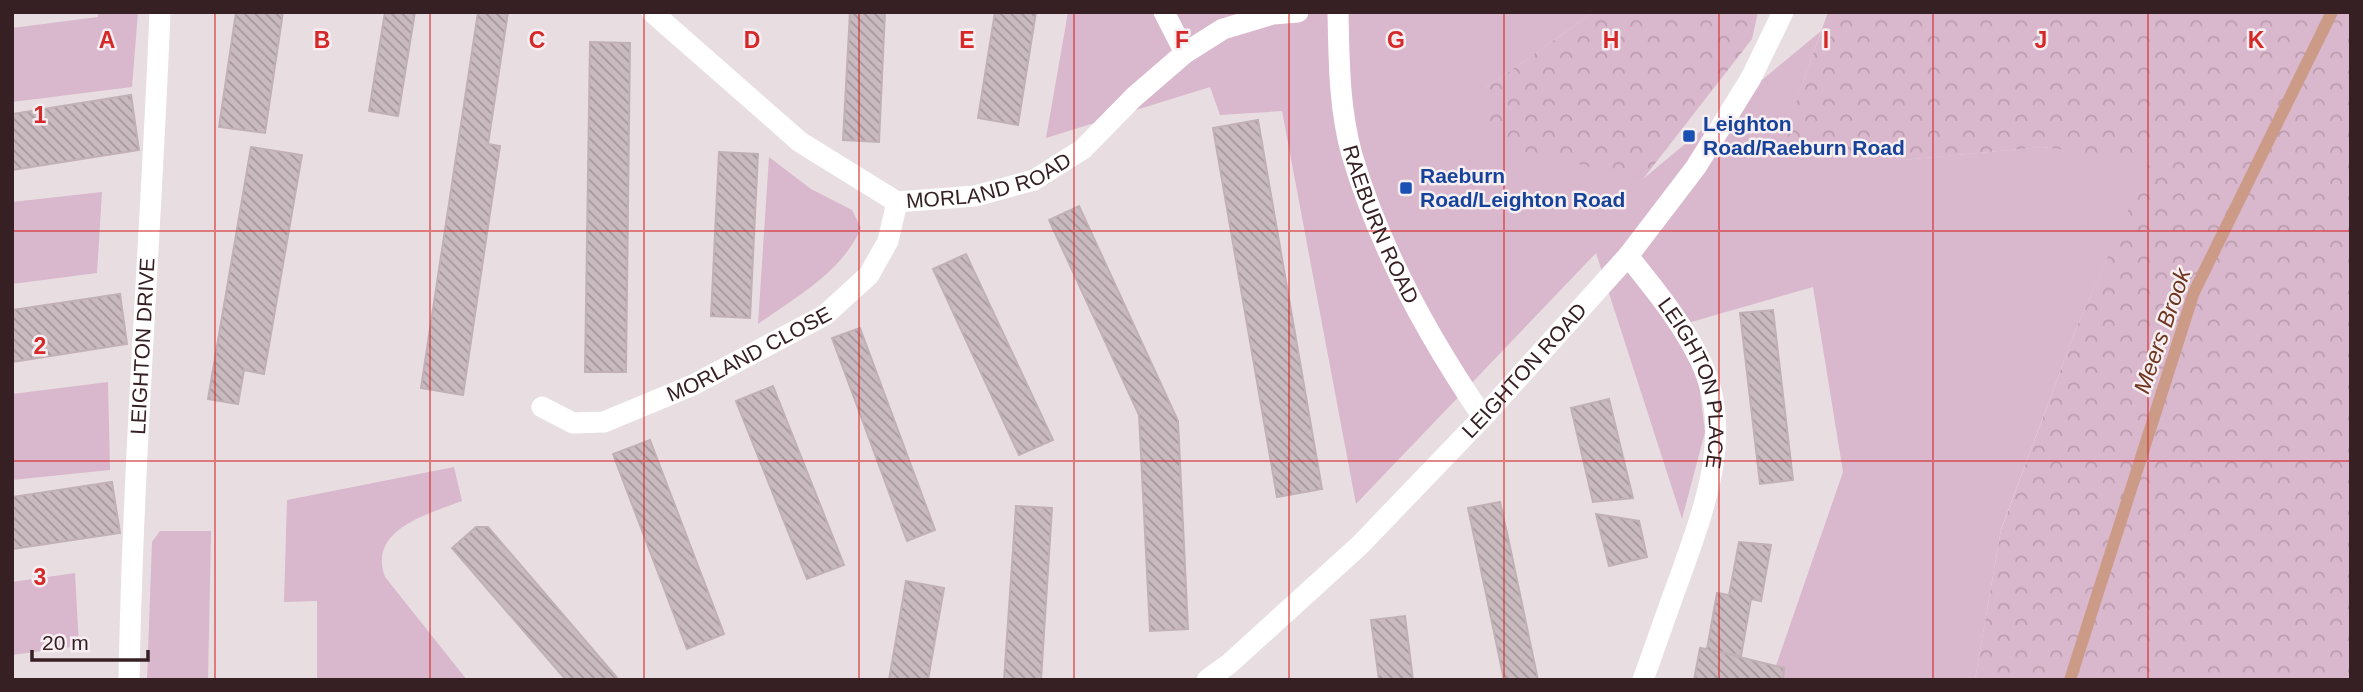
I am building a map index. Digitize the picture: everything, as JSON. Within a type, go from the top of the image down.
[{"type":"street","name":"LEIGHTON DRIVE","points":[[129,680],[131,556],[160,12]]},
{"type":"street","name":"MORLAND ROAD","points":[[652,12],[800,142],[897,202],[975,196],[1034,180],[1083,149],[1134,97],[1185,53],[1223,29],[1273,14],[1297,12]]},
{"type":"street","points":[[1164,12],[1185,53]]},
{"type":"street","name":"RAEBURN ROAD","points":[[1338,12],[1339,78],[1352,154],[1373,214],[1413,303],[1448,365],[1483,417]]},
{"type":"street","name":"LEIGHTON ROAD","points":[[1207,680],[1230,664],[1360,545],[1483,417],[1628,256],[1696,167],[1751,78],[1783,12]]},
{"type":"street","name":"MORLAND CLOSE","points":[[542,407],[573,423],[604,422],[693,385],[825,315],[869,275],[888,241],[897,202]]},
{"type":"street","name":"LEIGHTON PLACE","points":[[1628,256],[1669,307],[1701,363],[1711,392],[1717,429],[1714,463],[1705,507],[1643,680]]},
{"type":"green space","points":[[98,12],[138,12],[132,87],[12,102],[12,28],[98,17]]},
{"type":"green space","points":[[1068,12],[1594,12],[1486,88],[1643,179],[1821,31],[1782,144],[1902,160],[2042,147],[2150,161],[2076,329],[2001,529],[1975,680],[1771,680],[1843,472],[1813,287],[1691,322],[1705,432],[1682,519],[1596,253],[1356,504],[1282,111],[1220,115],[1210,87],[1046,138]]},
{"type":"green space","points":[[1594,12],[1758,12],[1752,39],[1643,179],[1491,144],[1486,88]]},
{"type":"green space","points":[[1828,12],[2351,12],[2351,680],[1975,680],[2001,530],[2076,329],[2149,162],[2042,147],[1902,160],[1781,145]]},
{"type":"green space","points":[[769,157],[811,189],[852,210],[861,228],[853,244],[830,271],[758,324]]},
{"type":"green space","points":[[102,192],[97,273],[12,284],[12,202]]},
{"type":"green space","points":[[108,382],[110,470],[12,480],[12,394]]},
{"type":"green space","points":[[454,467],[462,501],[404,526],[393,535],[385,547],[382,560],[385,577],[467,680],[317,680],[317,601],[284,602],[287,500]]},
{"type":"green space","points":[[160,531],[211,531],[208,680],[147,680],[152,542]]},
{"type":"green space","points":[[75,573],[79,646],[12,655],[12,582]]},
{"type":"building","points":[[236,12],[283,12],[265,133],[219,127]]},
{"type":"building","points":[[385,12],[415,12],[398,116],[369,111]]},
{"type":"building","points":[[478,12],[508,12],[488,144],[500,146],[463,395],[421,388]]},
{"type":"building","points":[[850,12],[885,12],[879,142],[843,140]]},
{"type":"building","points":[[995,12],[1036,12],[1018,125],[978,118]]},
{"type":"building","points":[[590,42],[630,43],[626,372],[585,372]]},
{"type":"building","points":[[131,95],[139,150],[12,170],[12,114]]},
{"type":"building","points":[[1258,120],[1322,489],[1277,497],[1213,128]]},
{"type":"building","points":[[251,147],[302,155],[264,374],[244,370],[238,404],[208,399]]},
{"type":"building","points":[[719,152],[758,154],[750,318],[711,316]]},
{"type":"building","points":[[1079,206],[1178,421],[1188,629],[1150,631],[1139,415],[1049,220]]},
{"type":"building","points":[[966,254],[1053,440],[1019,455],[933,269]]},
{"type":"building","points":[[120,294],[127,344],[12,362],[12,310]]},
{"type":"building","points":[[1773,310],[1793,480],[1760,484],[1740,313]]},
{"type":"building","points":[[860,328],[935,530],[907,541],[832,338]]},
{"type":"building","points":[[773,386],[844,565],[807,579],[736,401]]},
{"type":"building","points":[[1609,399],[1633,498],[1593,502],[1571,408]]},
{"type":"building","points":[[650,440],[724,634],[687,649],[613,454]]},
{"type":"building","points":[[112,482],[120,533],[12,549],[12,497]]},
{"type":"building","points":[[1500,502],[1538,680],[1504,680],[1468,508]]},
{"type":"building","points":[[1016,506],[1052,508],[1041,680],[1004,680]]},
{"type":"building","points":[[1596,514],[1639,521],[1647,557],[1609,566]]},
{"type":"building","points":[[476,527],[488,527],[619,680],[566,680],[452,548]]},
{"type":"building","points":[[1739,542],[1771,545],[1761,601],[1751,599],[1741,656],[1711,650],[1784,668],[1783,680],[1694,680],[1700,648],[1707,649],[1717,593],[1729,595]]},
{"type":"building","points":[[906,581],[944,588],[928,680],[889,680]]},
{"type":"building","points":[[1405,616],[1413,680],[1379,680],[1371,620]]},
{"type":"waterway","name":"Meers Brook","points":[[2070,680],[2194,292],[2332,12]]},
{"type":"place","name":"Leighton Road/Raeburn Road","points":[[1689,136]]},
{"type":"place","name":"Raeburn Road/Leighton Road","points":[[1406,188]]}]
